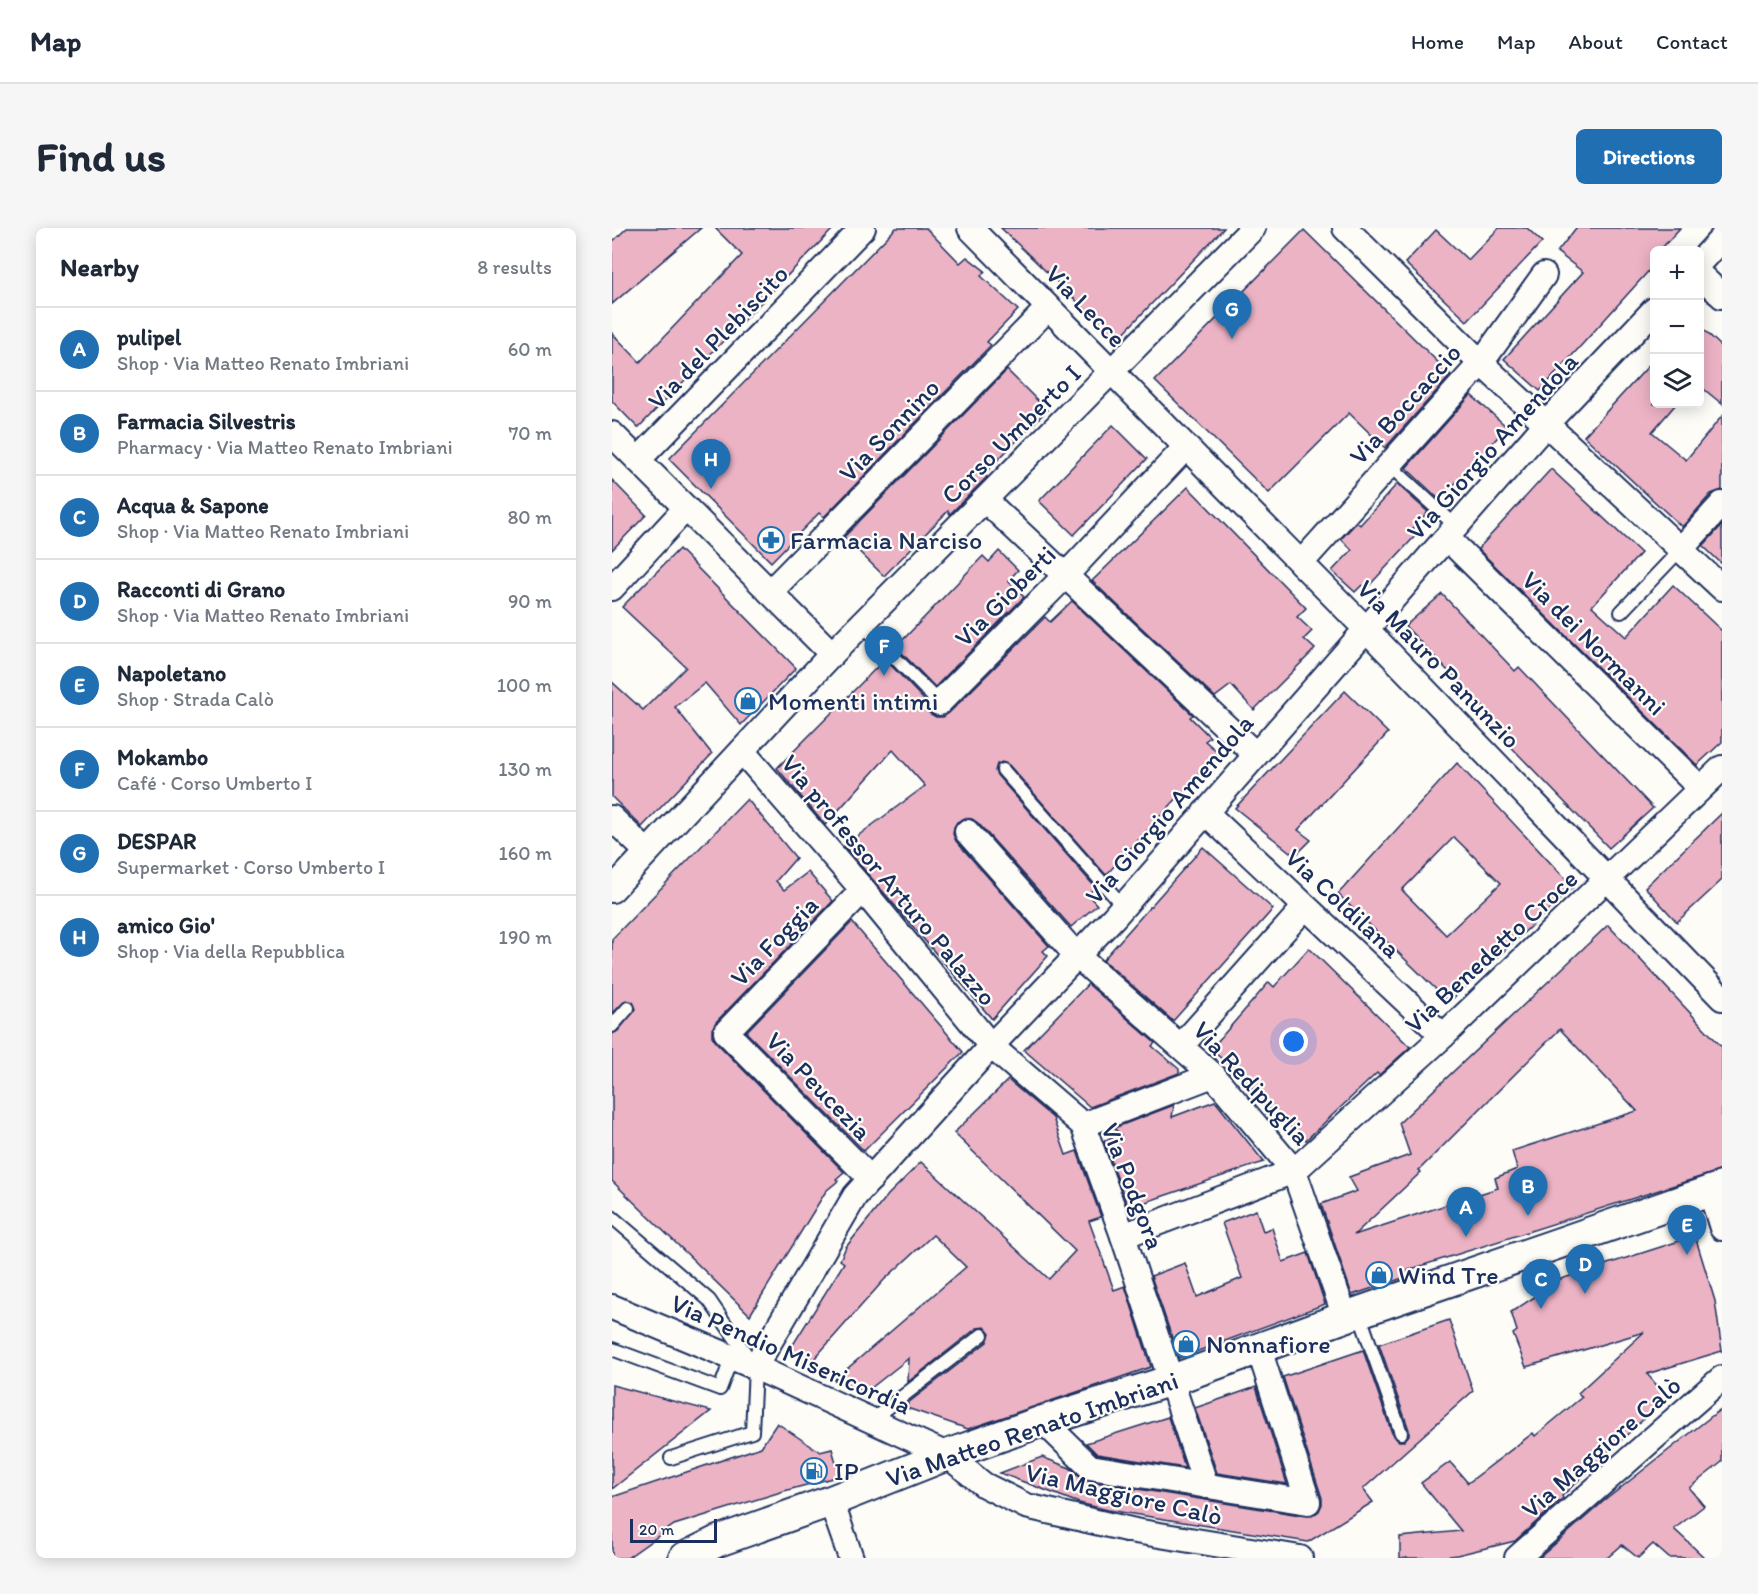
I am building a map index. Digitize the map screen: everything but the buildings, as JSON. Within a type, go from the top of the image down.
[{"type":"street","name":"Via del Plebiscito","points":[[638,460],[863,228]]},
{"type":"street","name":"Via Lecce","points":[[970,228],[1111,373]]},
{"type":"street","name":"Corso Umberto I","points":[[612,890],[832,654],[1253,228]]},
{"type":"street","points":[[1345,228],[1481,363],[1722,588]]},
{"type":"street","points":[[1704,258],[1722,238]]},
{"type":"street","name":"Via Boccaccio","points":[[1301,563],[1481,363],[1544,275]]},
{"type":"street","points":[[1704,279],[1722,296]]},
{"type":"street","name":"Via Sonnino","points":[[770,592],[1048,308]]},
{"type":"street","name":"Via Giorgio Amendola","points":[[754,1367],[855,1196],[991,1046],[1123,906],[1546,424],[1650,314]]},
{"type":"street","name":"Via Mauro Panunzio","points":[[1111,373],[1366,628],[1722,998]]},
{"type":"street","points":[[612,434],[832,654]]},
{"type":"street","name":"Via Gioberti","points":[[939,703],[1065,576],[1185,448]]},
{"type":"street","points":[[985,500],[1255,754]]},
{"type":"street","points":[[1681,549],[1722,504]]},
{"type":"street","points":[[612,588],[686,508]]},
{"type":"street","name":"Via dei Normanni","points":[[1452,532],[1700,789]]},
{"type":"street","name":"Via professor Arturo Palazzo","points":[[742,751],[863,890],[991,1046]]},
{"type":"street","name":"Via Benedetto Croce","points":[[1294,1171],[1443,1036],[1722,768]]},
{"type":"street","name":"Via Coldilana","points":[[1205,812],[1443,1036]]},
{"type":"street","points":[[612,818],[647,852]]},
{"type":"street","name":"Via Redipuglia","points":[[967,832],[1077,956],[1213,1075],[1294,1171],[1352,1314]]},
{"type":"street","name":"Via Foggia","points":[[726,1032],[863,890]]},
{"type":"street","points":[[1181,1046],[1305,907]]},
{"type":"street","name":"Via Peucezia","points":[[726,1032],[871,1179]]},
{"type":"street","name":"Via Podgora","points":[[991,1046],[1083,1125],[1123,1236],[1206,1486]]},
{"type":"street","points":[[1083,1125],[1213,1075]]},
{"type":"street","points":[[1123,1236],[1294,1171]]},
{"type":"street","points":[[1716,1188],[1722,1228]]},
{"type":"street","name":"Via Matteo Renato Imbriani","points":[[684,1558],[718,1541],[831,1501],[947,1455],[1043,1421],[1172,1380],[1352,1314],[1716,1188]]},
{"type":"street","name":"Via Pendio Misericordia","points":[[612,1308],[732,1357],[947,1455]]},
{"type":"street","points":[[1043,1421],[1090,1467],[1308,1502],[1259,1349]]},
{"type":"street","name":"Via Maggiore Calò","points":[[1517,1558],[1722,1378]]},
{"type":"street","name":"Via Maggiore Calò","points":[[947,1455],[984,1485],[1026,1506],[1135,1531],[1300,1558]]},
{"type":"street","points":[[831,1501],[851,1558]]},
{"type":"lane","points":[[1389,465],[1452,532]]},
{"type":"lane","points":[[1621,612],[1681,549]]},
{"type":"lane","name":"Via Gioberti","points":[[862,624],[939,703]]},
{"type":"lane","points":[[1002,770],[1123,906]]},
{"type":"lane","points":[[612,1026],[628,1008]]},
{"type":"lane","points":[[612,1217],[709,1300],[754,1367],[752,1432],[671,1458]]},
{"type":"lane","points":[[1352,1314],[1401,1432]]},
{"type":"lane","points":[[872,1420],[982,1335]]},
{"type":"lane","points":[[612,1349],[720,1389],[732,1357]]},
{"type":"place","name":"DESPAR","points":[[1232,339]]},
{"type":"place","name":"amico Gio'","points":[[711,489]]},
{"type":"place","name":"Farmacia Narciso","points":[[771,540]]},
{"type":"place","name":"Mokambo","points":[[884,676]]},
{"type":"place","name":"Momenti intimi","points":[[748,701]]},
{"type":"place","name":"Farmacia Silvestris","points":[[1528,1216]]},
{"type":"place","name":"pulipel","points":[[1466,1237]]},
{"type":"place","name":"Napoletano","points":[[1687,1255]]},
{"type":"place","name":"Wind Tre","points":[[1379,1275]]},
{"type":"place","name":"Racconti di Grano","points":[[1585,1294]]},
{"type":"place","name":"Acqua & Sapone","points":[[1541,1309]]},
{"type":"place","name":"Nonnafiore","points":[[1186,1344]]},
{"type":"place","name":"IP","points":[[814,1471]]}]
